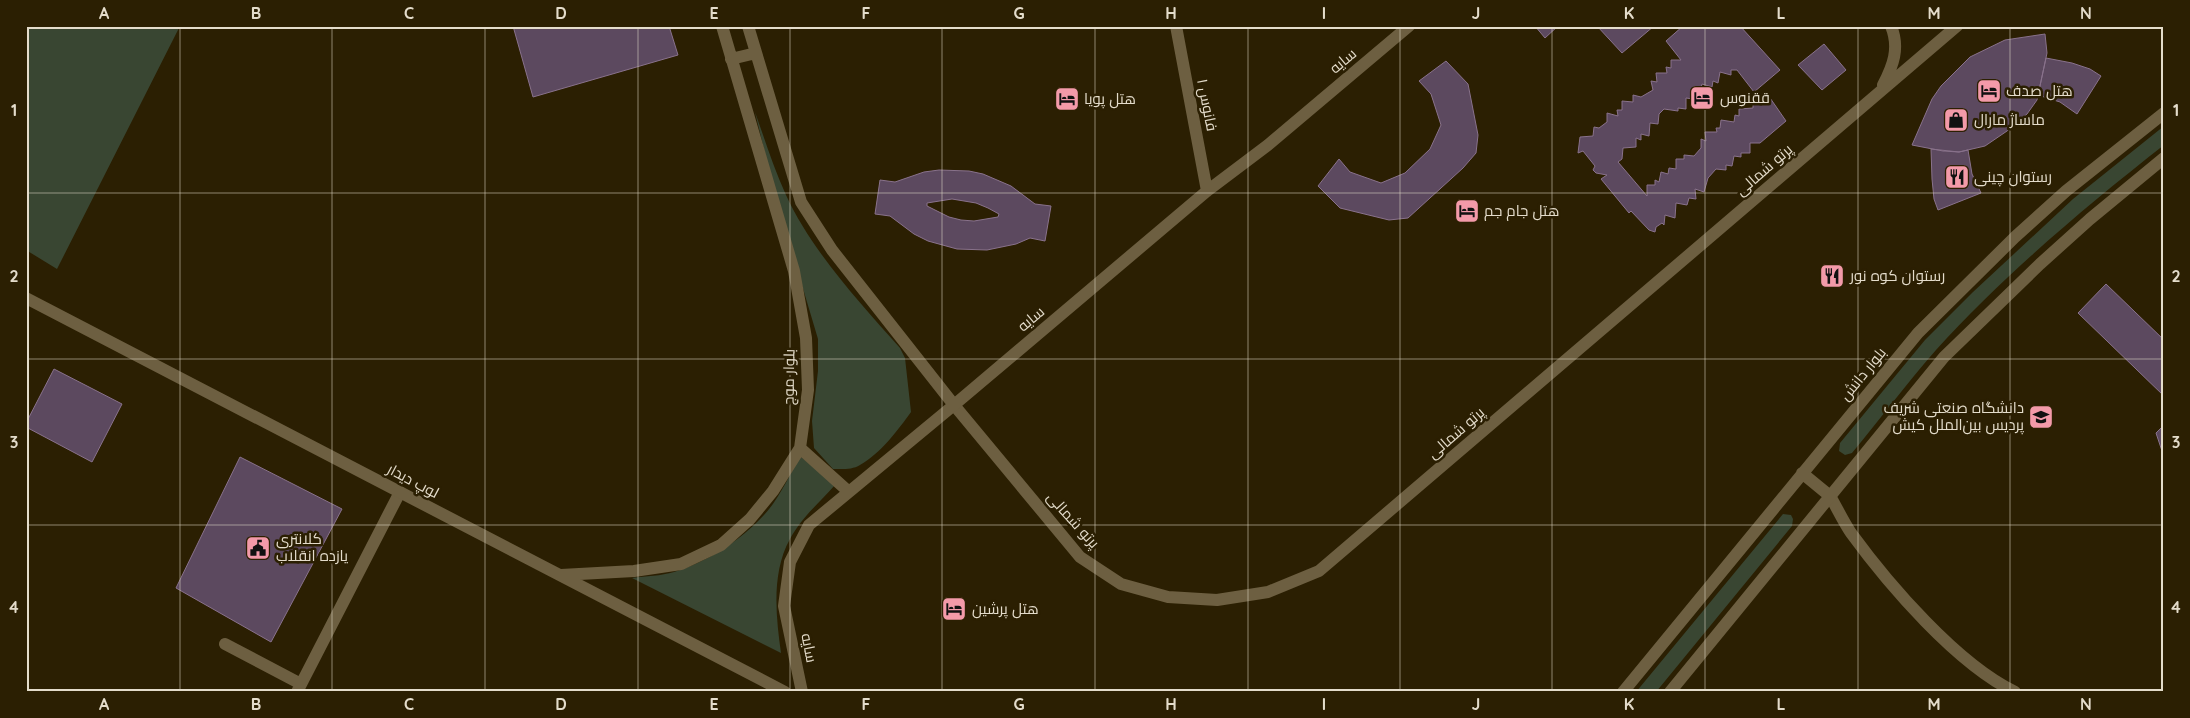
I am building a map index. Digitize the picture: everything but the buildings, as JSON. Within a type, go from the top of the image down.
[{"type":"street","name":"بلوار موج","points":[[561,576],[634,571],[681,564],[721,545],[750,519],[773,491],[800,448],[808,390],[806,338],[794,271],[722,26]]},
{"type":"street","points":[[748,26],[801,202],[832,250],[954,405]]},
{"type":"street","name":"فانوس ۱","points":[[1176,26],[1207,190]]},
{"type":"street","name":"سایه","points":[[802,692],[784,606],[790,562],[809,525],[954,405],[1207,190],[1268,145],[1409,26]]},
{"type":"street","points":[[1880,92],[1892,69],[1895,56],[1895,42],[1891,26]]},
{"type":"street","name":"پرتو شمالی","points":[[954,405],[1080,556],[1121,584],[1168,598],[1217,600],[1268,592],[1319,571],[1957,26]]},
{"type":"street","points":[[731,60],[756,53]]},
{"type":"street","name":"بلوار دانش","points":[[1623,692],[1918,333],[1966,284],[2066,191],[2164,112]]},
{"type":"street","points":[[1670,692],[1951,350],[2040,264],[2090,219],[2164,158]]},
{"type":"street","name":"لوپ دیدار","points":[[26,298],[785,692]]},
{"type":"street","points":[[800,448],[849,492]]},
{"type":"street","points":[[1802,473],[1830,496],[1850,531],[1880,571],[1940,636],[2006,690]]},
{"type":"street","points":[[225,644],[299,688],[400,492]]},
{"type":"green space","points":[[26,26],[180,26],[57,269],[26,250]]},
{"type":"green space","points":[[755,112],[774,165],[796,216],[837,275],[900,348],[905,358],[911,412],[875,455],[854,468],[833,469],[814,448],[812,421],[818,371],[818,339],[774,191]]},
{"type":"green space","points":[[2164,126],[2164,145],[2075,217],[1989,295],[1936,350],[1852,453],[1845,455],[1839,451],[1840,443],[1925,340],[1973,292],[2073,199]]},
{"type":"green space","points":[[800,456],[835,485],[800,524],[784,552],[777,581],[776,595],[781,653],[632,578],[664,574],[686,568],[699,563],[734,542],[755,525],[769,509],[784,487]]},
{"type":"green space","points":[[1783,514],[1791,515],[1793,519],[1792,526],[1656,692],[1636,692]]},
{"type":"place","name":"هتل صدف","points":[[1989,91]]},
{"type":"place","name":"ققنوس","points":[[1702,98]]},
{"type":"place","name":"هتل پویا","points":[[1067,99]]},
{"type":"place","name":"ماساژ مارال","points":[[1956,120]]},
{"type":"place","name":"رستوان چینی","points":[[1957,177]]},
{"type":"place","name":"هتل جام جم","points":[[1467,211]]},
{"type":"place","name":"رستوان کوه نور","points":[[1832,276]]},
{"type":"place","name":"دانشگاه صنعتی شریف پردیس بین‌الملل کیش","points":[[2041,417]]},
{"type":"place","name":"کلانتری یازده انقلاب","points":[[258,548]]},
{"type":"place","name":"هتل پرشین","points":[[954,609]]}]
